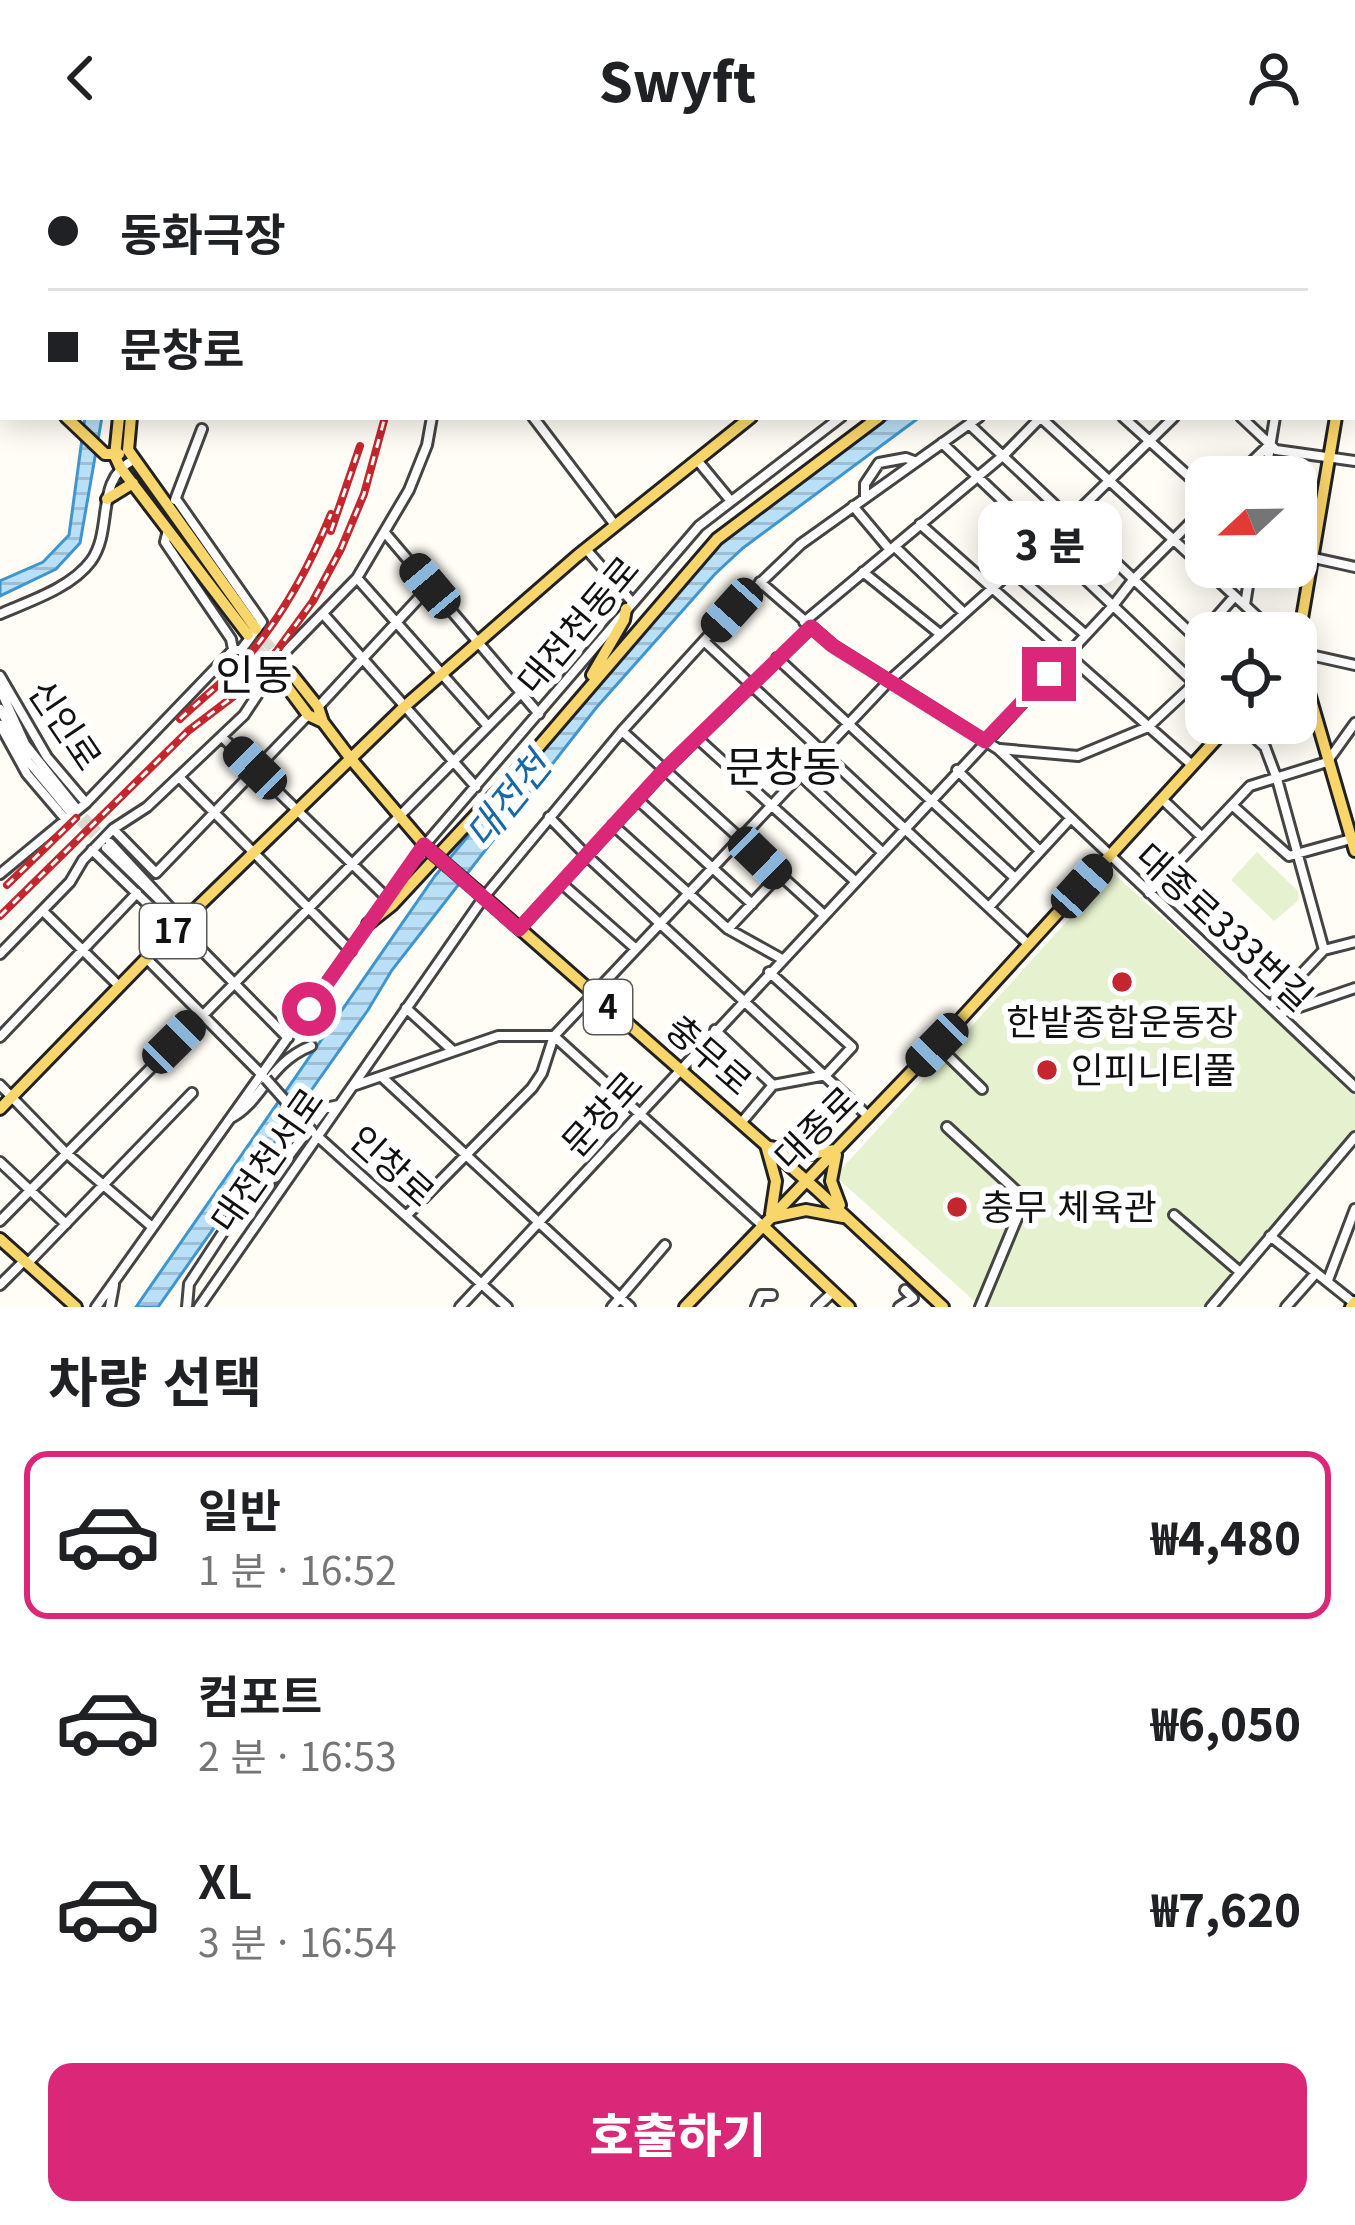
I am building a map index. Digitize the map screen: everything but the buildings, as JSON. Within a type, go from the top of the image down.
[{"type":"main road","points":[[112,458],[118,420]]},
{"type":"main road","points":[[131,420],[130,455],[167,507],[252,632],[168,528],[167,507]]},
{"type":"main road","name":"17","points":[[0,1109],[178,920],[298,812],[405,706],[586,549],[747,420]]},
{"type":"main road","points":[[368,924],[392,905],[575,704],[723,533],[875,420]]},
{"type":"main road","points":[[1317,530],[1335,420]]},
{"type":"main road","points":[[79,423],[133,483],[167,507]]},
{"type":"main road","points":[[112,458],[130,455]]},
{"type":"main road","points":[[107,499],[133,483]]},
{"type":"main road","points":[[575,704],[629,605]]},
{"type":"main road","name":"충무로","points":[[286,677],[425,847],[806,1180],[943,1307]]},
{"type":"main road","points":[[1317,727],[1354,843]]},
{"type":"main road","name":"대종로","points":[[685,1307],[937,1045],[1213,744]]},
{"type":"main road","points":[[766,1221],[777,1188],[766,1145],[803,1155],[838,1150],[831,1181],[848,1218]]},
{"type":"main road","points":[[766,1221],[806,1210],[848,1218]]},
{"type":"main road","points":[[766,1221],[850,1307]]},
{"type":"main road","points":[[0,1239],[76,1307]]},
{"type":"street","points":[[0,954],[113,829],[147,807],[244,715],[287,650],[357,578],[386,534],[427,445],[431,420]]},
{"type":"street","points":[[535,420],[615,525]]},
{"type":"street","name":"대전천동로","points":[[96,1307],[425,847],[699,526],[837,420]]},
{"type":"street","name":"대전천서로","points":[[199,1307],[480,894],[622,731],[801,544],[975,420]]},
{"type":"street","points":[[519,929],[664,770],[808,624],[1005,454],[1037,420]]},
{"type":"street","points":[[1043,420],[1251,612]]},
{"type":"street","points":[[1126,420],[1185,473]]},
{"type":"street","points":[[407,1215],[532,1088],[554,1036],[890,681],[1071,518],[1171,420]]},
{"type":"street","points":[[1244,420],[1276,450],[1355,461]]},
{"type":"street","points":[[1268,456],[1275,420]]},
{"type":"street","points":[[969,424],[1185,627]]},
{"type":"street","points":[[0,874],[86,803],[262,622],[167,507],[202,429]]},
{"type":"street","points":[[942,443],[1185,675]]},
{"type":"street","points":[[1258,456],[1270,445]]},
{"type":"street","points":[[0,614],[80,573],[94,558],[114,472],[112,458]]},
{"type":"street","points":[[697,460],[730,500]]},
{"type":"street","points":[[865,498],[865,484],[877,460],[915,462]]},
{"type":"street","points":[[853,506],[964,613]]},
{"type":"street","points":[[920,524],[1192,765]]},
{"type":"street","name":"문창로","points":[[460,1307],[1185,527]]},
{"type":"street","points":[[168,528],[165,542],[237,650]]},
{"type":"street","points":[[386,534],[539,714]]},
{"type":"street","points":[[586,549],[629,605]]},
{"type":"street","points":[[1317,561],[1355,567]]},
{"type":"street","points":[[1011,570],[1086,635]]},
{"type":"street","points":[[863,572],[940,634]]},
{"type":"street","points":[[357,578],[488,726]]},
{"type":"street","points":[[760,582],[808,624],[998,749],[1078,756],[1148,727],[1185,692]]},
{"type":"street","points":[[113,829],[156,873],[430,586]]},
{"type":"street","points":[[1244,606],[1247,588]]},
{"type":"street","points":[[1221,612],[1234,597]]},
{"type":"street","points":[[325,616],[476,788]]},
{"type":"street","points":[[704,641],[1029,945]]},
{"type":"street","points":[[1317,657],[1355,665]]},
{"type":"street","points":[[777,658],[1015,878]]},
{"type":"street","name":"신인로","points":[[0,676],[46,757],[86,803]]},
{"type":"street","name":"신인로","points":[[0,688],[25,744],[71,814]]},
{"type":"street","points":[[0,1221],[521,693]]},
{"type":"street","name":"신인로","points":[[0,709],[28,761],[71,814]]},
{"type":"street","points":[[1149,893],[1250,786],[1327,762],[1355,723]]},
{"type":"street","name":"신인로","points":[[0,725],[27,774],[71,814]]},
{"type":"street","points":[[622,731],[823,914]]},
{"type":"street","points":[[222,736],[386,897]]},
{"type":"street","points":[[697,738],[855,881]]},
{"type":"street","points":[[1260,744],[1277,778],[1324,950]]},
{"type":"street","name":"대종로333번길","points":[[998,749],[1355,1087]]},
{"type":"street","points":[[957,770],[1040,851]]},
{"type":"street","points":[[800,776],[882,852]]},
{"type":"street","points":[[179,777],[351,950]]},
{"type":"street","points":[[637,799],[752,904]]},
{"type":"street","points":[[1162,799],[1202,837]]},
{"type":"street","points":[[1232,806],[1288,856],[1354,843]]},
{"type":"street","points":[[549,817],[869,1117]]},
{"type":"street","points":[[989,907],[1070,819]]},
{"type":"street","points":[[613,825],[728,929],[782,959]]},
{"type":"street","points":[[108,846],[288,1038]]},
{"type":"street","points":[[92,850],[165,921],[166,937]]},
{"type":"street","points":[[728,929],[778,876]]},
{"type":"street","points":[[561,883],[636,950]]},
{"type":"street","points":[[0,1037],[137,893]]},
{"type":"street","points":[[43,910],[118,986]]},
{"type":"street","points":[[1275,1010],[1324,950],[1355,942]]},
{"type":"street","name":"인창로","points":[[146,958],[315,1134],[507,1307]]},
{"type":"street","points":[[741,1123],[772,1085],[826,1076],[852,1047],[769,972]]},
{"type":"street","points":[[1275,1010],[1355,988]]},
{"type":"street","points":[[406,1008],[452,1050]]},
{"type":"street","points":[[715,1030],[772,1085]]},
{"type":"street","points":[[352,1086],[498,1036],[554,1036],[766,1221]]},
{"type":"street","points":[[937,1045],[982,1089]]},
{"type":"street","points":[[230,1119],[242,1112],[285,1060],[311,1046]]},
{"type":"street","points":[[383,1078],[630,1307]]},
{"type":"street","points":[[0,1085],[65,1153],[151,1226]]},
{"type":"street","points":[[0,1286],[192,1093]]},
{"type":"street","points":[[187,1307],[189,1284],[235,1214],[260,1195],[325,1108],[339,1105]]},
{"type":"street","points":[[946,1127],[1024,1198],[980,1307]]},
{"type":"street","points":[[1211,1307],[1355,1137]]},
{"type":"street","points":[[0,1162],[66,1224]]},
{"type":"street","points":[[1328,1281],[1355,1209]]},
{"type":"street","points":[[1174,1215],[1240,1271]]},
{"type":"street","points":[[1270,1236],[1353,1304]]},
{"type":"street","points":[[612,1307],[665,1245]]},
{"type":"street","points":[[1286,1307],[1316,1273]]},
{"type":"street","points":[[110,1307],[115,1280]]},
{"type":"street","points":[[899,1307],[913,1298],[904,1290]]},
{"type":"street","points":[[817,1307],[833,1292]]},
{"type":"street","points":[[756,1307],[761,1295],[772,1295]]},
{"type":"green space","points":[[1257,852],[1298,891],[1299,900],[1274,921],[1231,880]]},
{"type":"green space","name":"한밭종합운동장","points":[[1112,872],[1355,1092],[1355,1133],[1206,1307],[981,1307],[835,1176]]},
{"type":"water","points":[[85,420],[101,420],[80,543],[56,569],[0,596],[0,581],[43,562],[69,535]]},
{"type":"water","name":"대전천","points":[[886,420],[916,420],[743,548],[596,708],[392,970],[158,1307],[136,1307],[435,876],[512,783],[725,538]]},
{"type":"tunnel","points":[[256,629],[291,673]]},
{"type":"tunnel","points":[[248,635],[282,680]]},
{"type":"tunnel","points":[[76,808],[109,842]]},
{"type":"tunnel","points":[[71,813],[104,846]]},
{"type":"railway","points":[[0,916],[188,731],[234,696],[276,652],[313,601],[341,549],[364,494],[384,420]]},
{"type":"railway","points":[[331,531],[360,446]]},
{"type":"railway","points":[[180,719],[234,671],[262,638],[296,587],[331,514]]},
{"type":"railway","points":[[7,885],[76,818]]},
{"type":"place","name":"한밭종합운동장","points":[[1122,982]]},
{"type":"place","name":"인피니티풀","points":[[1047,1070]]},
{"type":"place","name":"충무 체육관","points":[[957,1207]]},
{"type":"district","name":"인동","points":[[254,675]]},
{"type":"district","name":"문창동","points":[[783,767]]},
{"type":"route","points":[[309,1009],[424,845],[519,929],[664,770],[811,627],[833,646],[985,741],[1049,674]]}]
